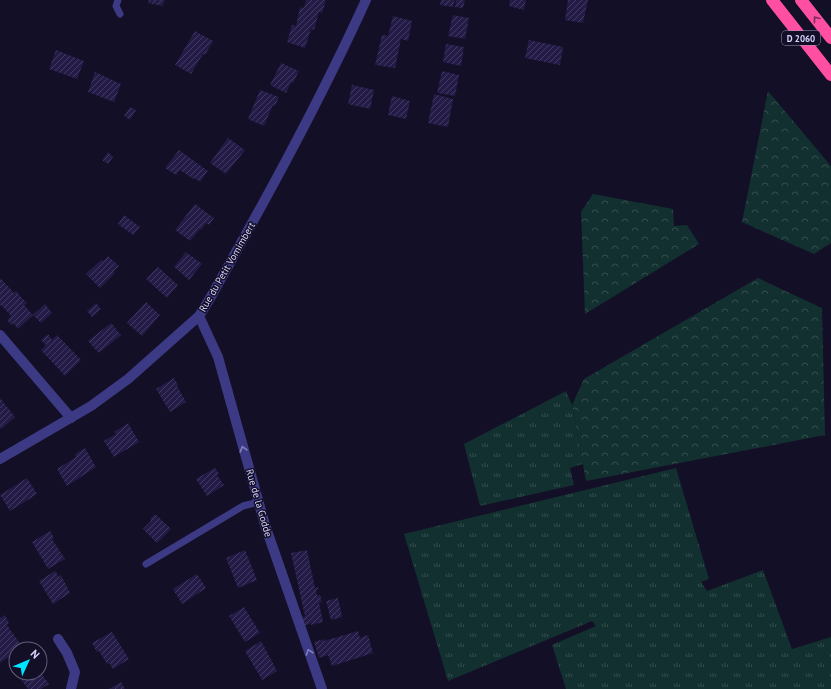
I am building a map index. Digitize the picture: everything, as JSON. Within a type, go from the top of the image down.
[{"type":"highway","name":"D 2060","points":[[772,0],[831,76]]},
{"type":"highway","name":"D 2060","points":[[801,0],[831,38]]},
{"type":"street","name":"Rue du Petit Vomimbert","points":[[0,459],[91,406],[128,379],[199,316],[283,168],[351,34],[366,0]]},
{"type":"street","name":"Rue de la Godde","points":[[199,316],[218,357],[265,525],[322,689]]},
{"type":"street","points":[[0,335],[71,418]]},
{"type":"street","points":[[58,639],[67,653],[75,672],[70,689]]},
{"type":"lane","points":[[118,0],[116,6],[120,14]]},
{"type":"lane","points":[[146,564],[243,506],[258,502]]},
{"type":"green space","points":[[768,91],[831,166],[831,243],[814,254],[742,222]]},
{"type":"green space","points":[[593,194],[673,209],[674,226],[687,225],[699,244],[585,314],[581,212]]},
{"type":"green space","points":[[758,278],[822,308],[825,435],[586,481],[572,405],[584,379]]},
{"type":"green space","points":[[566,391],[572,405],[583,464],[570,468],[574,485],[480,506],[464,444]]},
{"type":"green space","points":[[676,468],[709,579],[701,582],[707,591],[763,570],[792,649],[831,637],[831,689],[566,689],[552,645],[596,626],[592,621],[448,681],[404,534]]},
{"type":"building","points":[[149,0],[165,0],[162,6],[148,3]]},
{"type":"building","points":[[306,0],[326,0],[322,13],[319,12],[314,30],[311,29],[305,48],[287,42],[292,25],[296,26],[300,7],[304,8]]},
{"type":"building","points":[[441,0],[455,0],[453,7],[440,5]]},
{"type":"building","points":[[456,0],[465,0],[463,8],[455,7]]},
{"type":"building","points":[[510,0],[526,0],[524,10],[509,6]]},
{"type":"building","points":[[568,0],[588,0],[583,23],[565,20]]},
{"type":"building","points":[[453,15],[469,18],[465,39],[448,36]]},
{"type":"building","points":[[393,16],[412,21],[408,41],[401,39],[395,68],[375,65],[382,35],[388,36]]},
{"type":"building","points":[[195,31],[213,41],[191,74],[175,65]]},
{"type":"building","points":[[529,40],[563,47],[560,65],[525,58]]},
{"type":"building","points":[[446,44],[464,47],[461,66],[443,62]]},
{"type":"building","points":[[56,50],[84,61],[77,79],[49,69]]},
{"type":"building","points":[[281,63],[299,71],[293,83],[291,82],[286,93],[270,85]]},
{"type":"building","points":[[442,71],[459,75],[455,96],[437,93]]},
{"type":"building","points":[[95,72],[121,84],[114,102],[88,92]]},
{"type":"building","points":[[352,85],[374,90],[370,109],[348,104]]},
{"type":"building","points":[[260,90],[279,97],[275,106],[273,105],[264,126],[248,119]]},
{"type":"building","points":[[434,94],[453,99],[448,127],[428,123]]},
{"type":"building","points":[[392,96],[410,101],[406,119],[388,115]]},
{"type":"building","points":[[130,107],[136,110],[130,120],[124,116]]},
{"type":"building","points":[[228,138],[245,150],[226,174],[210,163]]},
{"type":"building","points":[[179,150],[208,171],[200,182],[180,170],[176,175],[165,168]]},
{"type":"building","points":[[108,152],[113,157],[108,164],[102,160]]},
{"type":"building","points":[[195,204],[214,218],[209,225],[206,223],[190,241],[175,230]]},
{"type":"building","points":[[124,215],[140,227],[133,235],[118,224]]},
{"type":"building","points":[[186,252],[202,264],[189,280],[174,267]]},
{"type":"building","points":[[108,256],[119,266],[113,272],[115,273],[100,288],[86,274],[101,260],[103,261]]},
{"type":"building","points":[[158,267],[178,285],[167,298],[146,279]]},
{"type":"building","points":[[0,278],[14,293],[16,291],[27,303],[24,305],[33,315],[18,329],[13,323],[11,325],[7,320],[11,316],[1,305],[0,306]]},
{"type":"building","points":[[146,302],[160,315],[142,336],[127,323]]},
{"type":"building","points":[[96,303],[101,309],[92,317],[87,311]]},
{"type":"building","points":[[45,304],[52,313],[41,323],[33,315]]},
{"type":"building","points":[[111,323],[121,335],[99,353],[88,341]]},
{"type":"building","points":[[48,334],[52,340],[57,335],[81,360],[65,376],[41,350],[46,345],[41,340]]},
{"type":"building","points":[[174,378],[186,402],[170,412],[156,389]]},
{"type":"building","points":[[0,398],[15,417],[1,429],[0,428]]},
{"type":"building","points":[[128,423],[139,442],[114,457],[104,441],[116,434],[114,432]]},
{"type":"building","points":[[85,448],[96,467],[67,486],[57,469],[76,457],[75,454]]},
{"type":"building","points":[[215,468],[219,474],[217,475],[224,485],[207,496],[196,479]]},
{"type":"building","points":[[27,478],[37,494],[10,511],[0,495]]},
{"type":"building","points":[[155,514],[171,529],[157,543],[143,529],[151,521],[150,519]]},
{"type":"building","points":[[50,531],[54,538],[52,539],[65,559],[48,569],[32,542]]},
{"type":"building","points":[[245,550],[257,580],[238,588],[226,558]]},
{"type":"building","points":[[307,550],[315,588],[318,587],[316,590],[317,595],[320,595],[322,602],[319,603],[323,622],[311,625],[311,623],[305,626],[301,618],[305,616],[291,553]]},
{"type":"building","points":[[55,571],[59,577],[61,575],[70,593],[53,604],[39,581]]},
{"type":"building","points":[[197,574],[206,588],[182,604],[173,589]]},
{"type":"building","points":[[338,598],[342,617],[331,620],[326,601]]},
{"type":"building","points":[[244,607],[260,633],[245,642],[229,616]]},
{"type":"building","points":[[5,615],[9,623],[7,625],[18,641],[8,641],[8,658],[0,663],[0,618]]},
{"type":"building","points":[[358,631],[360,638],[368,635],[373,653],[332,666],[328,655],[319,658],[314,642],[324,639],[324,641]]},
{"type":"building","points":[[112,632],[129,659],[113,669],[109,663],[107,664],[99,651],[97,652],[92,643]]},
{"type":"building","points":[[261,641],[277,671],[262,680],[245,651]]},
{"type":"building","points":[[22,681],[47,681],[49,684],[41,689],[28,689]]},
{"type":"building","points":[[121,682],[125,689],[109,689]]}]
